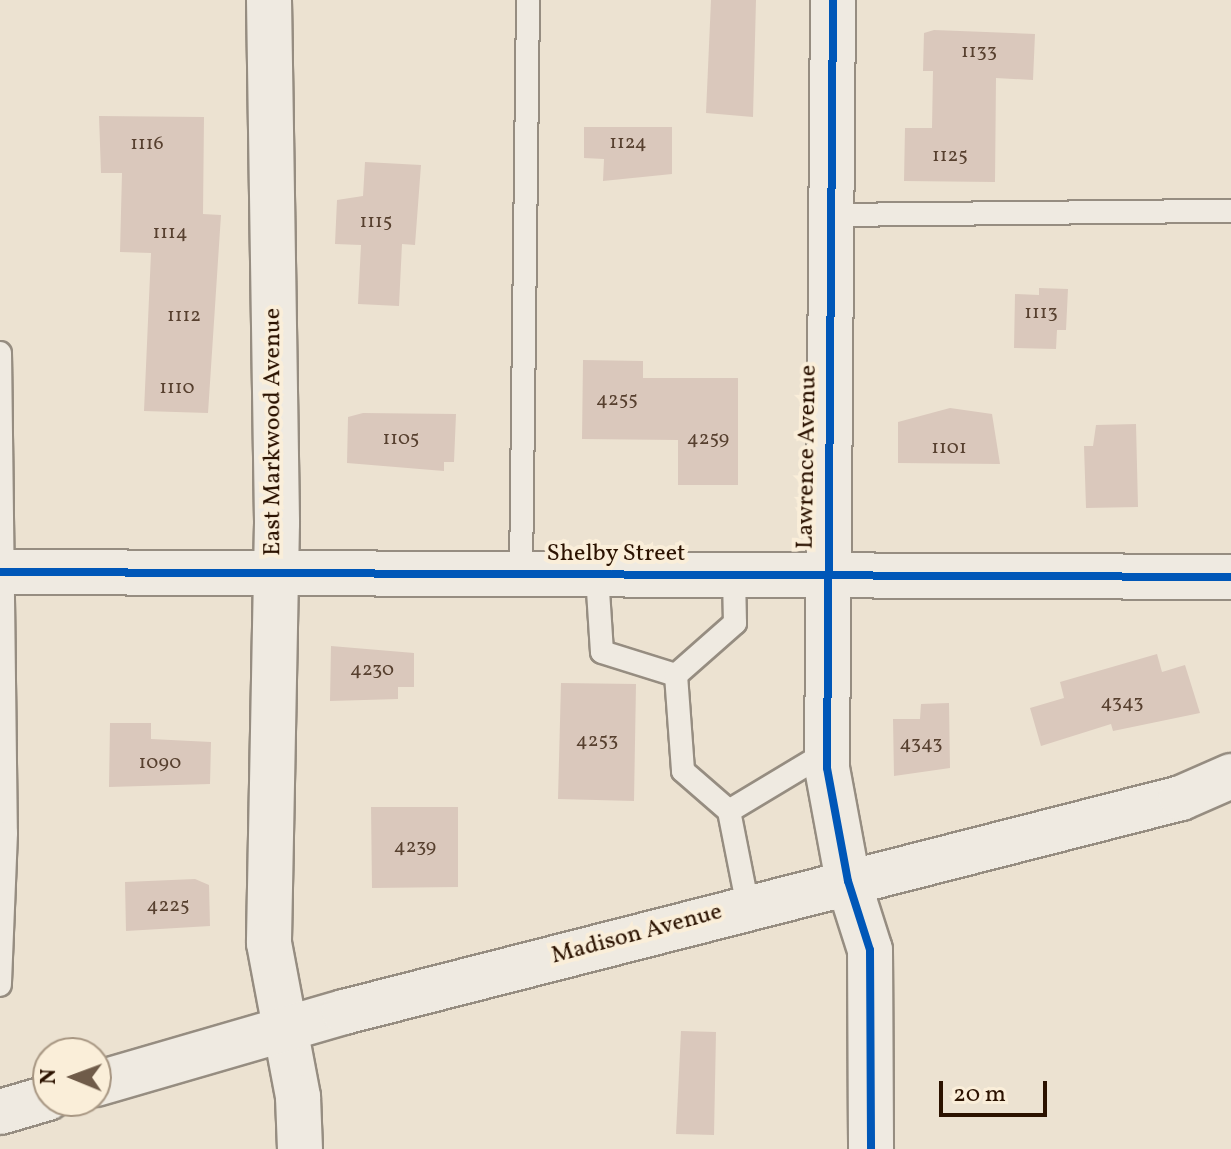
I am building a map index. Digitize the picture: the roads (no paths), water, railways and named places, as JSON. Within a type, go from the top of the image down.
[{"type":"main road","name":"East Markwood Avenue","points":[[269,0],[275,573],[269,943],[286,1028],[300,1149]]},
{"type":"main road","name":"Lawrence Avenue","points":[[833,0],[826,576],[827,752],[848,881],[870,950],[871,1149]]},
{"type":"main road","name":"Shelby Street","points":[[2,572],[1231,577]]},
{"type":"main road","name":"Madison Avenue","points":[[112,1079],[286,1028],[848,881],[1181,798],[1231,776]]},
{"type":"main road","name":"Madison Avenue","points":[[1181,798],[1231,795]]},
{"type":"main road","points":[[0,1112],[32,1103]]},
{"type":"lane","points":[[521,574],[528,0]]},
{"type":"lane","points":[[831,215],[1231,211]]},
{"type":"lane","points":[[0,353],[0,985]]},
{"type":"lane","points":[[597,575],[602,652],[676,675]]},
{"type":"lane","points":[[676,675],[735,623],[734,576]]},
{"type":"lane","points":[[676,675],[683,771],[729,811],[748,907]]},
{"type":"lane","points":[[729,811],[827,752]]}]
